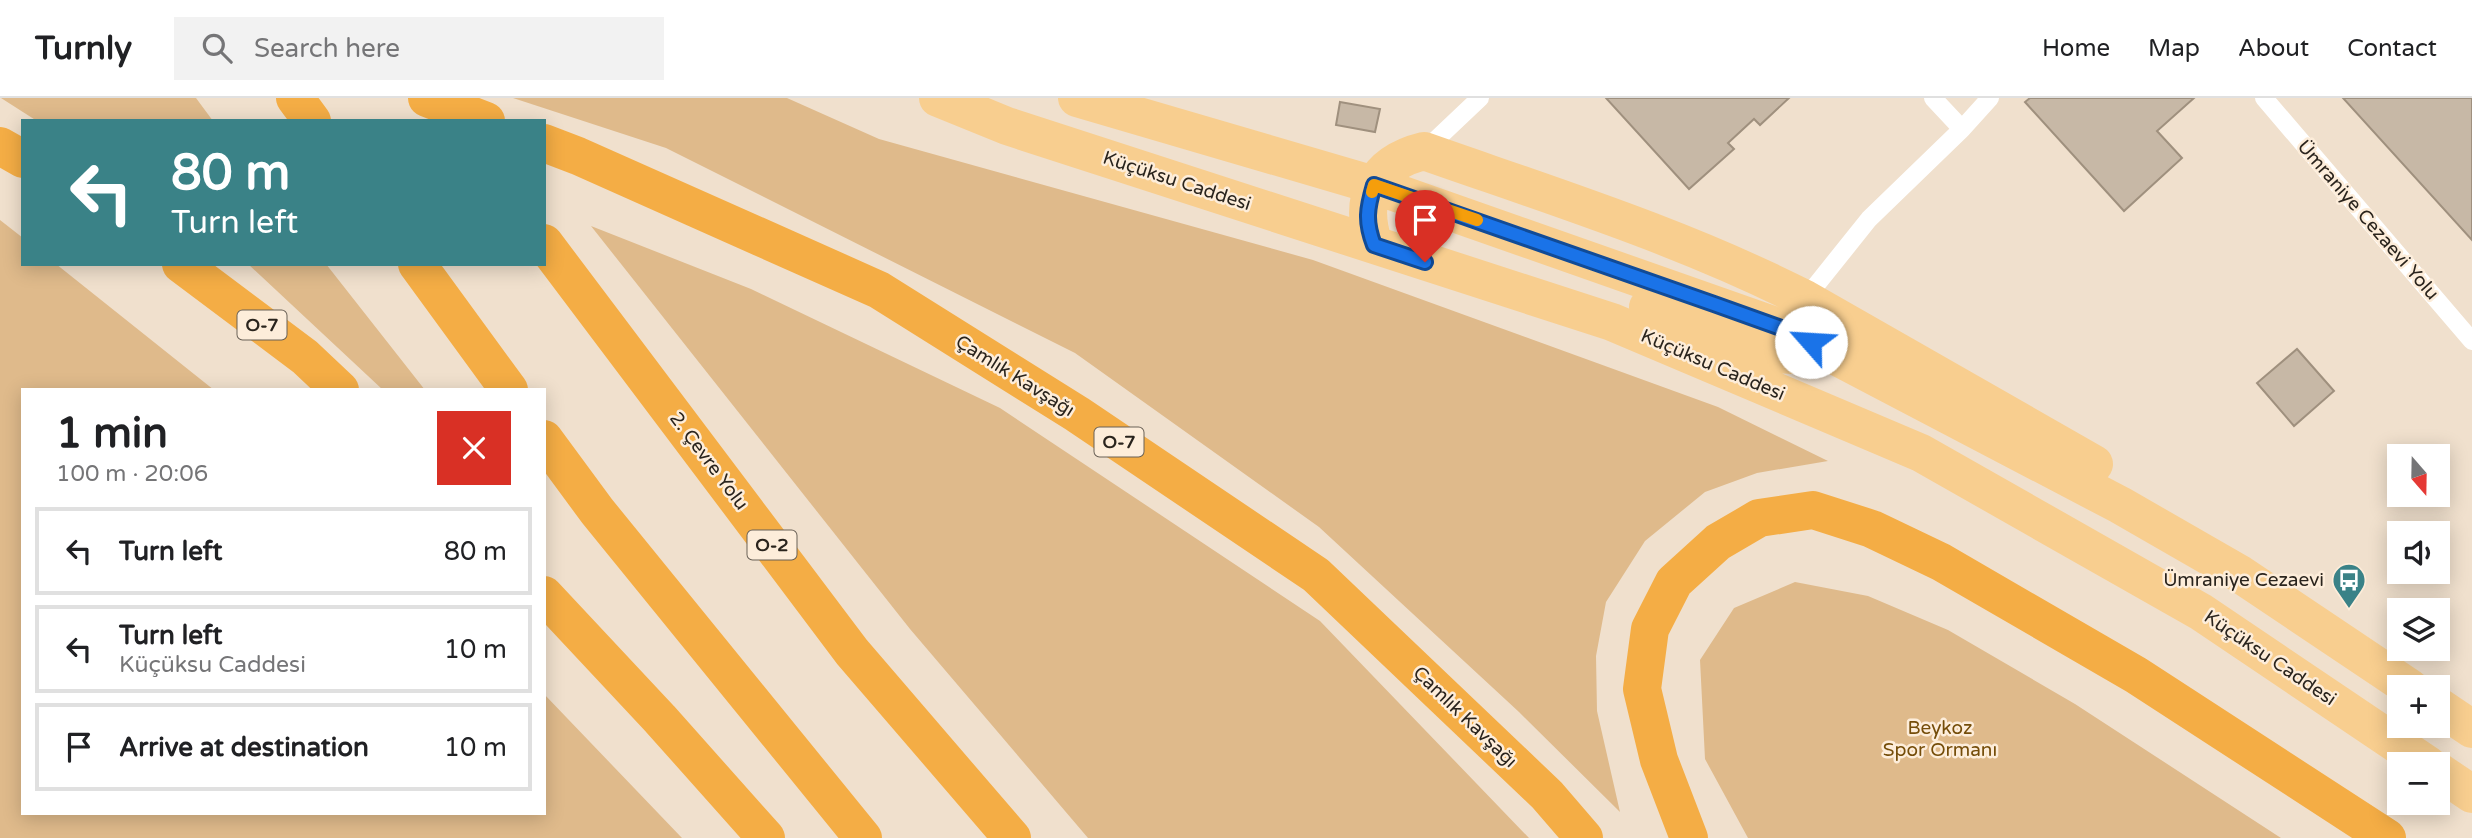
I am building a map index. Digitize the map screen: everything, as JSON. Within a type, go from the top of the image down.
[{"type":"highway","points":[[295,98],[311,119]]},
{"type":"highway","points":[[426,98],[481,119]]},
{"type":"highway","points":[[435,98],[451,119]]},
{"type":"highway","points":[[0,146],[21,158]]},
{"type":"highway","name":"Çamlık Kavşağı","points":[[561,149],[879,290],[1077,414],[1316,575],[1547,794],[1584,838]]},
{"type":"highway","name":"2. Çevre Yolu","points":[[546,246],[852,652],[1012,838]]},
{"type":"highway","name":"O-7","points":[[184,266],[305,357],[338,388]]},
{"type":"highway","points":[[418,266],[508,388]]},
{"type":"highway","points":[[546,442],[597,511],[863,838]]},
{"type":"highway","points":[[1689,838],[1659,760],[1642,689],[1650,629],[1674,582],[1718,542],[1759,518],[1813,510],[1872,529],[1941,562],[2136,675],[2387,838]]},
{"type":"highway","points":[[546,596],[766,838]]},
{"type":"main road","name":"Küçüksu Caddesi","points":[[937,98],[1007,126],[1612,323],[1921,453],[2202,612],[2409,752]]},
{"type":"main road","points":[[1077,98],[1374,185],[1759,320],[1811,342],[2120,505],[2240,575],[2390,675]]},
{"type":"main road","points":[[1374,245],[1367,226],[1368,207],[1374,185],[1387,168],[1408,155],[1424,151],[1645,230],[1756,274],[1805,299],[2099,467],[2120,505]]},
{"type":"main road","points":[[1502,287],[1550,274],[1614,294],[1770,354],[1793,355],[1811,342],[1814,321],[1805,299]]},
{"type":"main road","points":[[2450,714],[2472,729]]},
{"type":"main road","points":[[2450,779],[2472,794]]},
{"type":"lane","points":[[1424,151],[1480,98]]},
{"type":"lane","points":[[1933,98],[1962,129]]},
{"type":"lane","points":[[1805,299],[1869,219],[1962,129],[1990,98]]},
{"type":"lane","name":"Ümraniye Cezaevi Yolu","points":[[2264,98],[2472,341]]},
{"type":"green space","points":[[1,98],[196,98],[212,119],[34,119]]},
{"type":"green space","points":[[513,98],[787,98],[879,139],[1313,260],[1718,407],[1828,461],[1757,473],[1705,492],[1645,541],[1606,602],[1596,656],[1597,711],[1620,812],[1519,712],[1319,527],[1075,353],[666,148]]},
{"type":"green space","points":[[0,220],[21,236],[21,266],[59,266],[211,388],[21,388],[21,815],[546,815],[546,696],[682,838],[0,838]]},
{"type":"green space","points":[[591,226],[751,289],[1000,408],[1320,621],[1529,838],[1088,838],[910,629]]},
{"type":"green space","points":[[250,266],[328,266],[423,388],[381,388]]},
{"type":"green space","name":"Beykoz Spor Ormanı","points":[[1795,582],[1868,596],[1948,630],[2075,704],[2281,838],[1748,838],[1705,759],[1700,660],[1734,608]]},
{"type":"building","points":[[1606,98],[1789,98],[1760,125],[1754,119],[1728,143],[1734,149],[1689,189]]},
{"type":"building","points":[[2030,98],[2194,98],[2157,131],[2182,158],[2124,211],[2025,102]]},
{"type":"building","points":[[2343,98],[2472,98],[2472,240]]},
{"type":"building","points":[[1340,102],[1380,109],[1375,132],[1336,125]]},
{"type":"building","points":[[2297,349],[2334,391],[2294,426],[2257,383]]},
{"type":"slow traffic","points":[[1372,192],[1374,185],[1477,220]]},
{"type":"place","name":"Ümraniye Cezaevi","points":[[2349,610]]},
{"type":"route","points":[[1425,262],[1374,245],[1367,226],[1368,207],[1374,185],[1622,270],[1784,329],[1811,342]]}]
